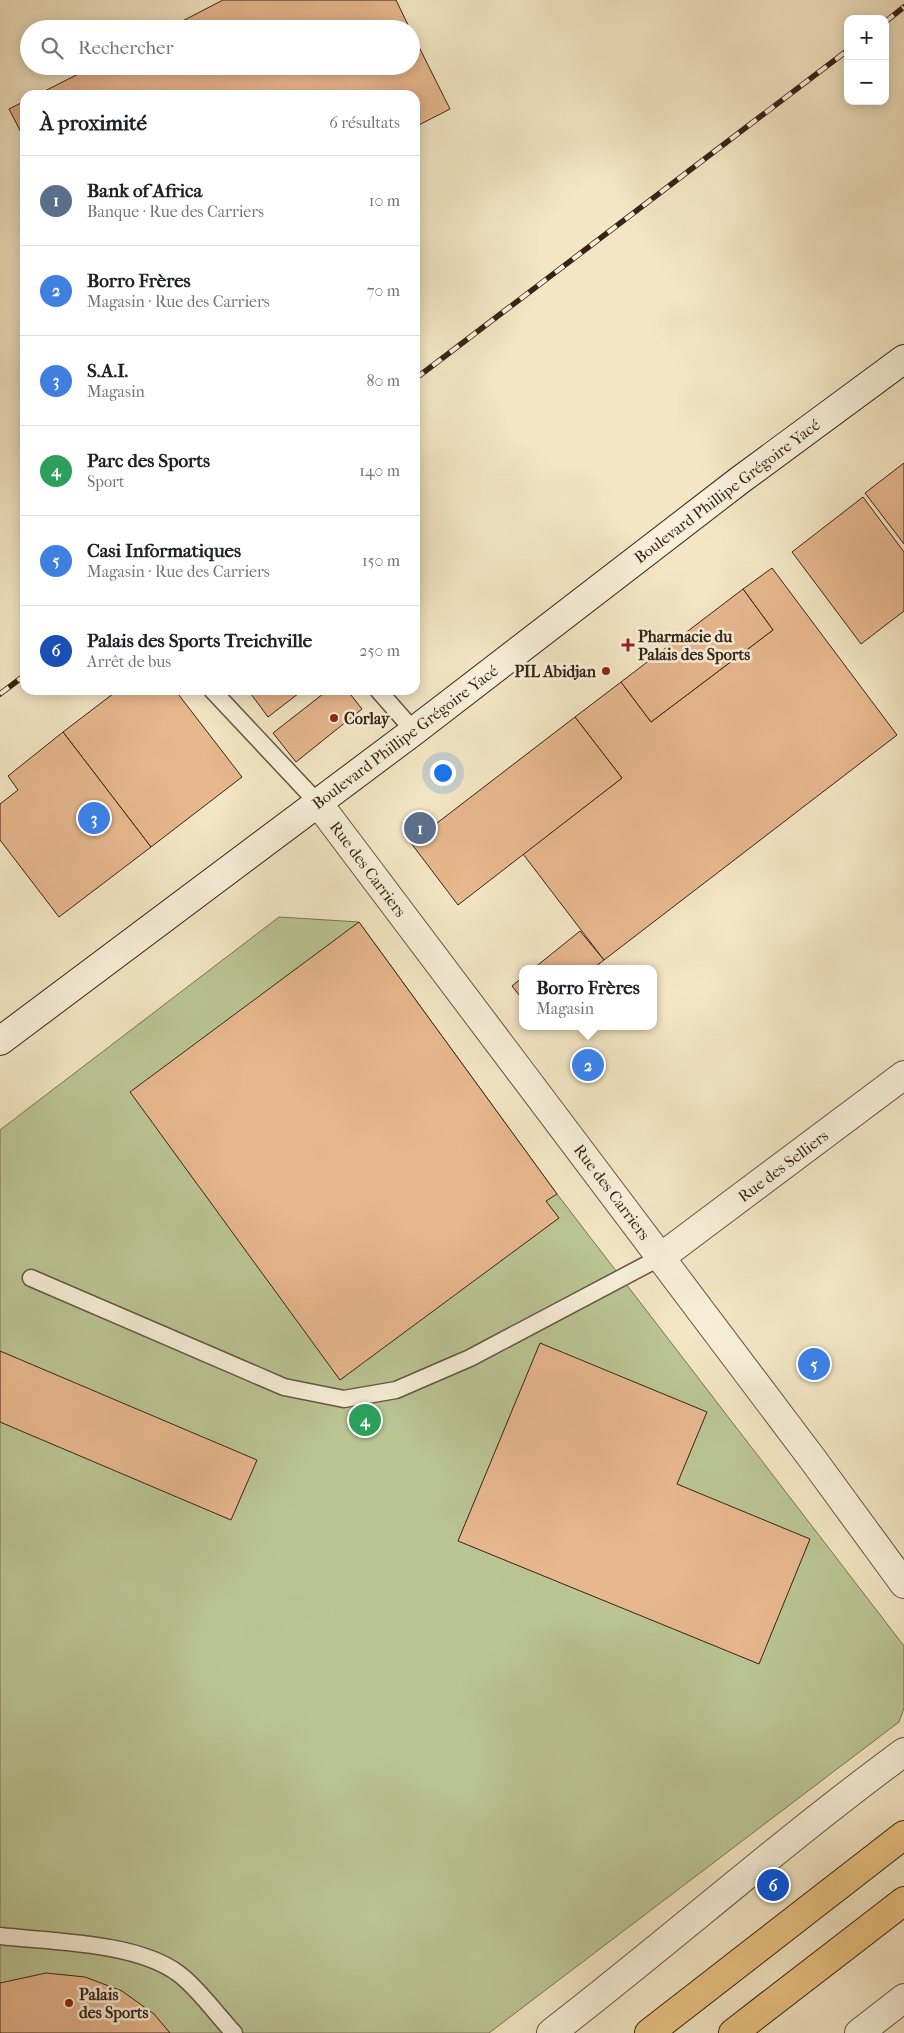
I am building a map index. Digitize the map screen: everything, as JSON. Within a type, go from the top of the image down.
[{"type":"main road","points":[[649,2033],[904,1835]]},
{"type":"main road","points":[[734,2033],[904,1901]]},
{"type":"street","name":"Boulevard Phillipe Grégoire Yacé","points":[[0,1041],[414,731],[740,480],[904,358]]},
{"type":"street","name":"Rue des Carriers","points":[[318,803],[661,1257],[904,1584]]},
{"type":"street","name":"Rue des Selliers","points":[[661,1257],[904,1075]]},
{"type":"street","points":[[551,2033],[648,1958],[860,1785],[904,1752]]},
{"type":"street","points":[[859,2033],[904,1998]]},
{"type":"lane","points":[[217,695],[318,803]]},
{"type":"lane","points":[[382,695],[414,731]]},
{"type":"lane","points":[[31,1278],[284,1387],[344,1399],[396,1390],[470,1358],[661,1257]]},
{"type":"lane","points":[[0,1936],[106,1947],[162,1962],[180,1975],[234,2033]]},
{"type":"green space","points":[[279,917],[359,922],[557,1194],[904,1646],[904,1708],[899,1722],[489,2033],[0,2033],[0,1130]]},
{"type":"building","points":[[223,0],[396,0],[406,20],[184,20]]},
{"type":"building","points":[[420,49],[450,109],[420,124],[420,90],[47,90],[76,75],[420,75]]},
{"type":"building","points":[[20,104],[20,130],[9,109]]},
{"type":"building","points":[[904,463],[904,544],[865,493]]},
{"type":"building","points":[[863,497],[904,552],[904,611],[861,644],[792,552]]},
{"type":"building","points":[[772,568],[897,735],[604,960],[523,854],[622,778],[575,717],[621,682],[651,722],[773,630],[743,589]]},
{"type":"building","points":[[743,589],[773,630],[651,722],[621,682]]},
{"type":"building","points":[[111,695],[179,695],[242,777],[151,847],[63,732]]},
{"type":"building","points":[[252,695],[297,695],[268,717]]},
{"type":"building","points":[[322,695],[351,695],[362,709],[296,762],[273,733]]},
{"type":"building","points":[[575,717],[622,778],[458,905],[411,843]]},
{"type":"building","points":[[63,732],[151,847],[59,917],[0,840],[0,804],[18,790],[8,776]]},
{"type":"building","points":[[359,922],[557,1194],[546,1201],[559,1218],[340,1380],[130,1092]]},
{"type":"building","points":[[580,931],[604,960],[597,965],[538,965]]},
{"type":"building","points":[[519,980],[519,995],[512,986]]},
{"type":"building","points":[[540,1343],[707,1412],[677,1484],[810,1539],[759,1664],[458,1541]]},
{"type":"building","points":[[0,1351],[257,1460],[231,1520],[0,1422]]},
{"type":"building","name":"Palais des Sports","points":[[46,1973],[85,1977],[122,1991],[154,2014],[170,2033],[0,2033],[0,1983]]},
{"type":"railway","points":[[889,19],[904,7]]},
{"type":"railway","points":[[420,375],[844,53]]},
{"type":"railway","points":[[0,694],[20,679]]},
{"type":"place","name":"Pharmacie du Palais des Sports","points":[[628,645]]},
{"type":"place","name":"PIL Abidjan","points":[[606,671]]},
{"type":"place","name":"Corlay","points":[[334,718]]},
{"type":"place","name":"S.A.I.","points":[[94,818]]},
{"type":"place","name":"Bank of Africa","points":[[420,828]]},
{"type":"place","name":"Borro Frères","points":[[588,1065]]},
{"type":"place","name":"Casi Informatiques","points":[[814,1364]]},
{"type":"place","name":"Parc des Sports","points":[[365,1420]]},
{"type":"place","name":"Palais des Sports Treichville","points":[[773,1885]]},
{"type":"place","name":"Palais des Sports","points":[[69,2003]]}]
